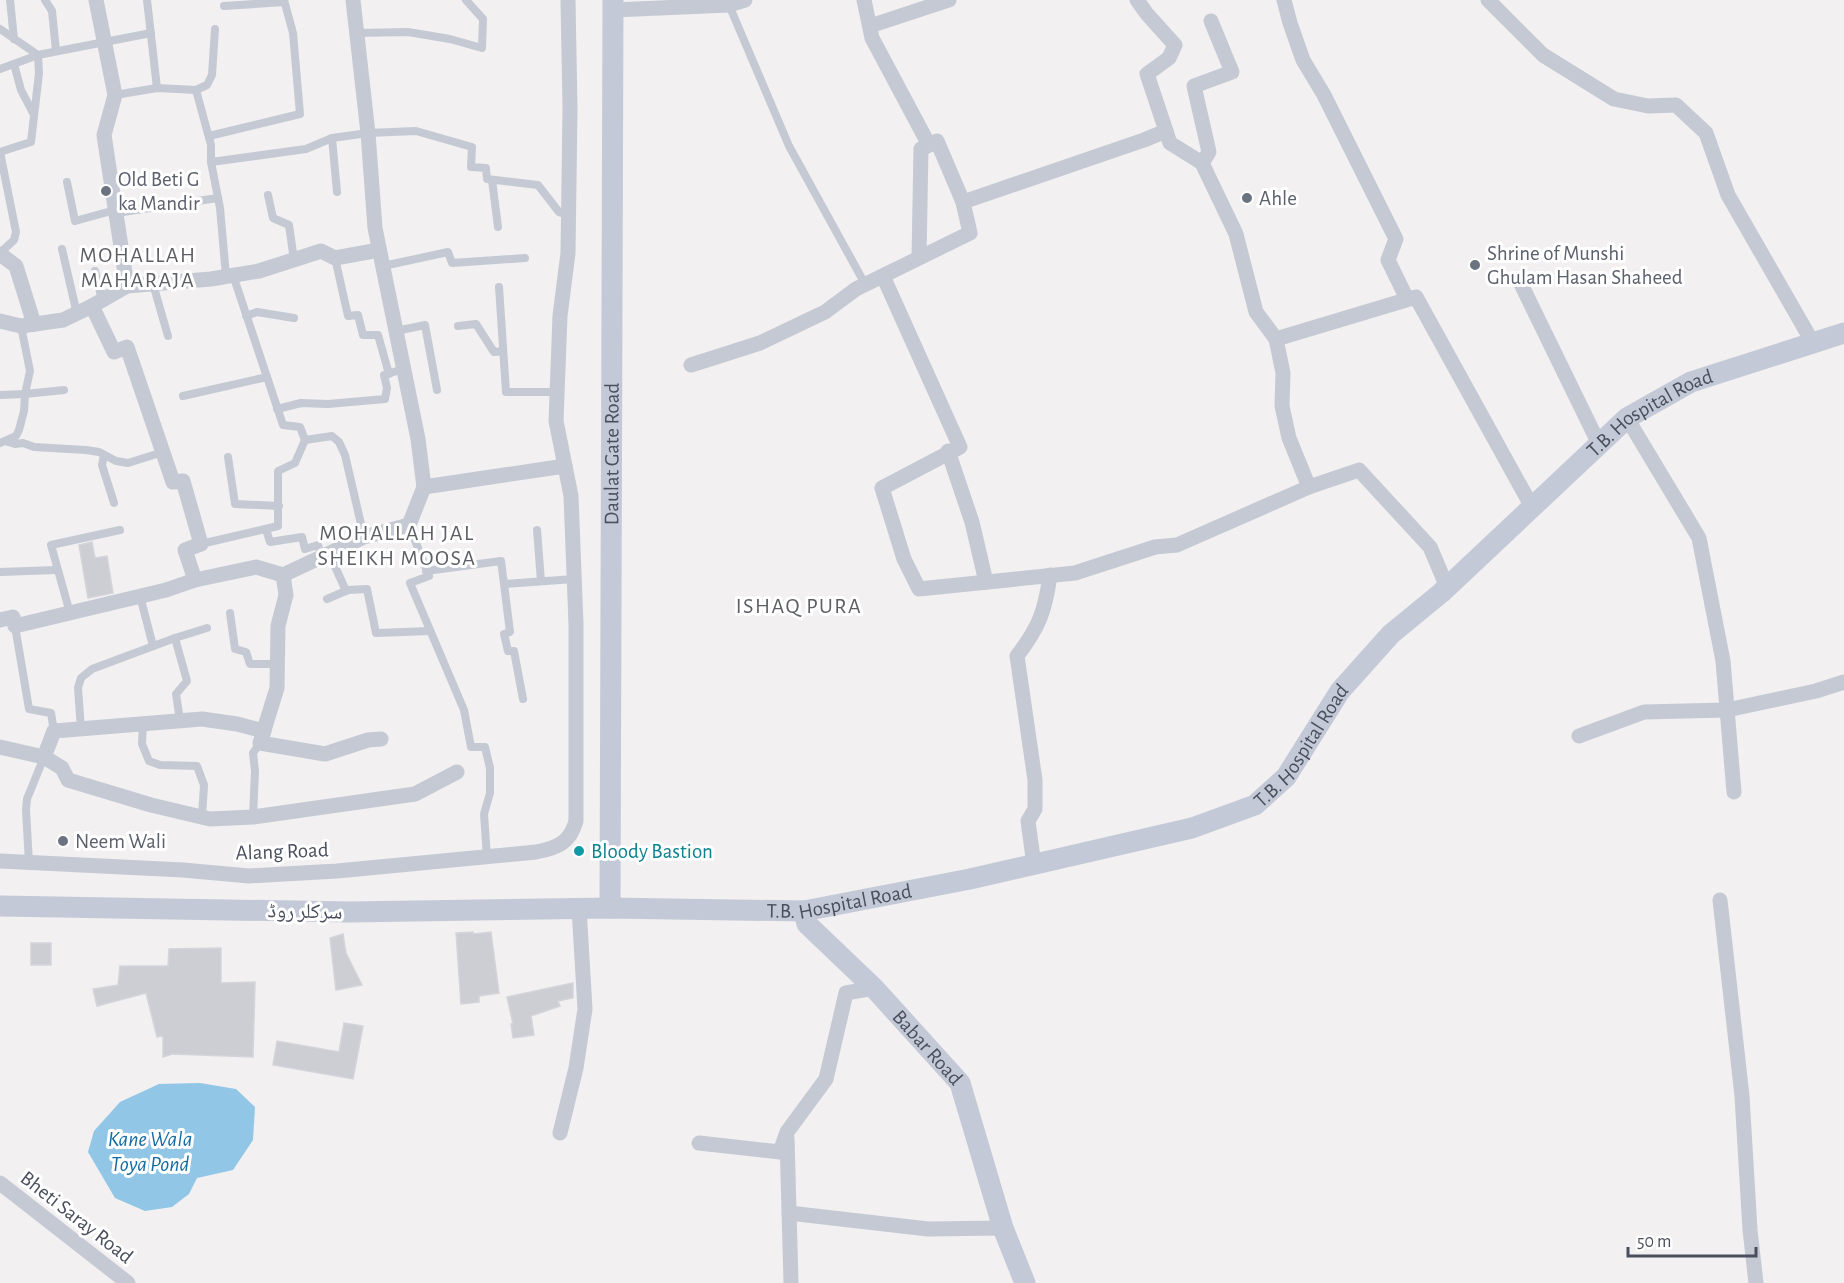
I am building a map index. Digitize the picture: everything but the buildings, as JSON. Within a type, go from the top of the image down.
[{"type":"main road","name":"Daulat Gate Road","points":[[610,908],[613,5]]},
{"type":"main road","name":"T.B. Hospital Road","points":[[610,908],[804,911],[1034,865],[1192,828],[1255,805],[1286,777],[1340,691],[1391,634],[1447,587],[1627,418],[1691,382],[1844,333]]},
{"type":"main road","name":"سرکلر روڈ","points":[[0,906],[350,912],[610,908]]},
{"type":"main road","name":"Babar Road","points":[[804,911],[807,924],[874,988],[960,1083],[1004,1228],[1025,1283]]},
{"type":"street","points":[[96,0],[115,95],[104,135],[127,286]]},
{"type":"street","points":[[0,620],[13,617],[15,626],[140,596],[195,580],[256,567],[283,575],[364,537],[409,525],[424,487],[418,439],[396,371],[396,331],[375,228],[368,133],[353,0]]},
{"type":"street","points":[[568,0],[570,108],[568,253],[560,316],[556,421],[571,496],[574,579]]},
{"type":"street","points":[[613,5],[729,5],[745,0]]},
{"type":"street","points":[[864,0],[872,38],[929,145]]},
{"type":"street","points":[[870,26],[949,0]]},
{"type":"street","points":[[1137,0],[1147,15],[1175,45],[1169,58],[1147,74],[1170,143],[1202,163],[1236,234],[1256,312],[1276,339],[1283,373],[1282,406],[1289,438],[1309,487]]},
{"type":"street","points":[[1284,0],[1303,60],[1396,239],[1388,260],[1407,299]]},
{"type":"street","points":[[1488,0],[1544,54],[1614,99],[1648,106],[1676,105],[1706,133],[1728,195],[1813,343]]},
{"type":"street","points":[[1202,163],[1209,152],[1194,86],[1232,72],[1211,21]]},
{"type":"street","points":[[963,202],[1166,131]]},
{"type":"street","points":[[691,365],[769,338],[825,312],[865,284],[883,276],[970,233],[963,202],[937,141],[921,149],[919,258]]},
{"type":"street","points":[[0,321],[27,325],[63,320],[127,286],[259,271],[321,251],[335,258],[380,250]]},
{"type":"street","points":[[0,254],[16,266],[27,325]]},
{"type":"street","points":[[883,276],[960,447],[948,451],[882,488],[904,559],[919,589],[1075,573],[1155,547],[1177,545],[1309,487],[1359,470],[1430,548],[1447,587]]},
{"type":"street","points":[[1521,284],[1599,444]]},
{"type":"street","points":[[1276,339],[1416,297],[1532,507]]},
{"type":"street","points":[[97,303],[114,352],[128,347],[173,482],[183,481],[201,544],[185,550],[195,580]]},
{"type":"street","points":[[1627,418],[1699,538],[1723,660],[1734,792]]},
{"type":"street","points":[[948,451],[972,522],[986,582]]},
{"type":"street","points":[[424,487],[565,466]]},
{"type":"street","points":[[262,737],[277,688],[278,626],[286,595],[283,575]]},
{"type":"street","points":[[1034,865],[1028,821],[1035,809],[1035,780],[1017,656],[1034,634],[1045,608],[1050,575]]},
{"type":"street","name":"Alang Road","points":[[0,861],[183,870],[249,876],[337,871],[552,849],[564,843],[573,832],[576,821],[574,579]]},
{"type":"street","points":[[1579,736],[1644,712],[1726,710],[1816,691],[1844,682]]},
{"type":"street","points":[[44,757],[54,731],[180,720],[202,719],[237,724],[262,737],[325,754],[368,740],[381,739]]},
{"type":"street","points":[[0,747],[44,757],[62,768],[68,780],[151,805],[210,819],[253,817],[416,794],[458,772]]},
{"type":"street","points":[[1720,900],[1742,1096],[1750,1230],[1756,1283]]},
{"type":"street","points":[[560,1133],[576,1068],[585,1009],[579,908]]},
{"type":"street","points":[[699,1143],[780,1152],[787,1132],[826,1079],[846,993],[874,988]]},
{"type":"street","points":[[787,1132],[791,1283]]},
{"type":"street","name":"Bheti Saray Road","points":[[0,1184],[128,1283]]},
{"type":"street","points":[[789,1213],[928,1229],[1004,1228]]},
{"type":"lane","points":[[10,0],[14,39]]},
{"type":"lane","points":[[45,0],[52,11],[56,51]]},
{"type":"lane","points":[[147,0],[157,88]]},
{"type":"lane","points":[[357,33],[408,32],[450,39],[482,48],[483,19],[466,0]]},
{"type":"lane","points":[[209,136],[300,114],[293,33],[284,1],[224,6]]},
{"type":"lane","points":[[729,5],[789,146],[865,284]]},
{"type":"lane","points":[[0,29],[38,55]]},
{"type":"lane","points":[[115,95],[157,88],[196,90],[207,85],[212,75],[215,29]]},
{"type":"lane","points":[[0,69],[38,55],[104,40],[151,33]]},
{"type":"lane","points":[[0,254],[14,240],[16,232],[0,152],[31,142],[39,73],[38,55]]},
{"type":"lane","points":[[14,63],[21,90],[34,114]]},
{"type":"lane","points":[[196,90],[212,145],[211,162],[229,275],[246,316],[283,425],[300,428],[305,440],[296,463],[279,471],[278,526],[201,544]]},
{"type":"lane","points":[[211,162],[306,149],[332,138],[368,133],[416,131],[472,147],[471,168],[486,168],[487,179],[538,185],[559,212],[569,216]]},
{"type":"lane","points":[[332,138],[337,192]]},
{"type":"lane","points":[[492,180],[498,227]]},
{"type":"lane","points":[[68,182],[75,221],[116,212],[218,198]]},
{"type":"lane","points":[[268,195],[273,218],[289,225],[294,260]]},
{"type":"lane","points":[[62,249],[77,314]]},
{"type":"lane","points":[[383,266],[448,252],[452,263],[525,258]]},
{"type":"lane","points":[[277,409],[301,403],[328,404],[385,399],[387,388],[384,375],[396,371],[378,335],[363,335],[358,315],[348,316],[335,258]]},
{"type":"lane","points":[[95,271],[97,303]]},
{"type":"lane","points":[[153,284],[168,336]]},
{"type":"lane","points":[[499,287],[506,392],[557,392]]},
{"type":"lane","points":[[246,316],[256,312],[294,318]]},
{"type":"lane","points":[[458,326],[476,324],[494,352],[503,351]]},
{"type":"lane","points":[[3,442],[16,436],[24,411],[30,371],[27,325]]},
{"type":"lane","points":[[396,331],[425,326],[436,390]]},
{"type":"lane","points":[[183,396],[267,377]]},
{"type":"lane","points":[[0,394],[64,390]]},
{"type":"lane","points":[[305,440],[332,436],[339,442],[345,455],[364,537]]},
{"type":"lane","points":[[3,442],[23,443],[34,447],[86,450],[128,463],[163,452]]},
{"type":"lane","points":[[104,455],[102,465],[114,503]]},
{"type":"lane","points":[[228,458],[235,504],[279,506]]},
{"type":"lane","points":[[409,525],[429,576],[410,583],[464,710],[471,747],[485,747],[490,768],[490,793],[484,813],[487,856]]},
{"type":"lane","points":[[266,529],[270,542],[302,537],[305,549],[318,545],[346,591]]},
{"type":"lane","points":[[70,613],[51,545],[120,530]]},
{"type":"lane","points":[[537,530],[541,581]]},
{"type":"lane","points":[[426,571],[501,561],[510,632],[504,634],[508,651],[514,651],[523,699]]},
{"type":"lane","points":[[0,572],[57,570]]},
{"type":"lane","points":[[504,584],[574,579]]},
{"type":"lane","points":[[327,599],[346,591],[367,589],[376,633],[430,631]]},
{"type":"lane","points":[[140,596],[153,646]]},
{"type":"lane","points":[[230,613],[235,649],[246,652],[250,664],[277,664]]},
{"type":"lane","points":[[15,626],[29,709],[51,713],[54,731]]},
{"type":"lane","points":[[81,729],[78,688],[81,678],[92,669],[207,628]]},
{"type":"lane","points":[[175,638],[187,681],[176,694],[180,720]]},
{"type":"lane","points":[[142,723],[142,744],[149,761],[160,765],[197,766],[204,784],[202,817]]},
{"type":"lane","points":[[253,817],[255,771],[253,753],[262,737]]},
{"type":"lane","points":[[29,863],[27,799],[44,757]]},
{"type":"water","name":"Kane Wala Toya Pond","points":[[200,1083],[236,1089],[255,1107],[253,1140],[233,1170],[197,1178],[189,1194],[172,1207],[145,1211],[115,1198],[88,1152],[94,1131],[120,1102],[159,1084]]},
{"type":"place","name":"Old Beti G ka Mandir","points":[[106,191]]},
{"type":"place","name":"Ahle","points":[[1247,198]]},
{"type":"place","name":"Shrine of Munshi Ghulam Hasan Shaheed","points":[[1475,265]]},
{"type":"place","name":"Neem Wali","points":[[63,841]]},
{"type":"place","name":"Bloody Bastion","points":[[579,851]]},
{"type":"district","name":"MOHALLAH MAHARAJA","points":[[138,266]]},
{"type":"district","name":"MOHALLAH JAL SHEIKH MOOSA","points":[[397,544]]},
{"type":"district","name":"ISHAQ PURA","points":[[799,605]]}]
